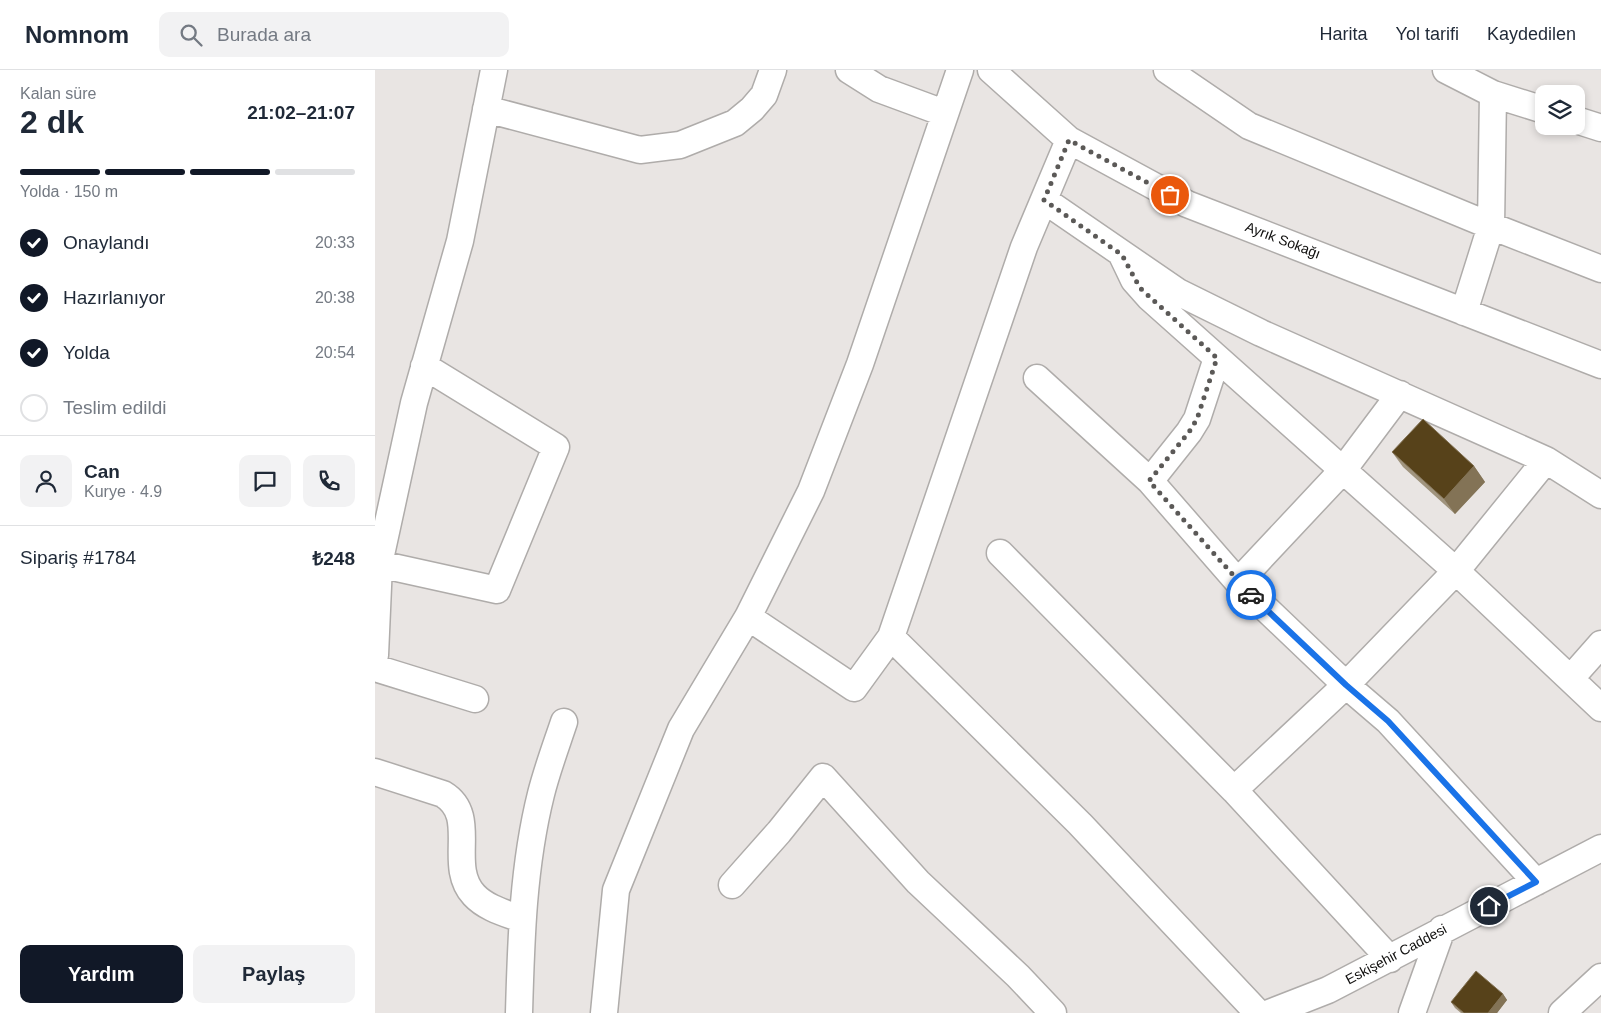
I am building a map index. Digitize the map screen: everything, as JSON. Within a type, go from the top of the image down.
[{"type":"street","points":[[375,655],[379,564],[414,403],[460,241],[494,70]]},
{"type":"street","points":[[486,109],[640,150],[680,145],[735,123],[752,109],[764,95],[773,70]]},
{"type":"street","points":[[849,70],[879,89],[944,113]]},
{"type":"street","points":[[604,1013],[615,890],[681,729],[747,617],[811,491],[860,364],[960,70]]},
{"type":"street","name":"Ayrık Sokağı","points":[[991,70],[1069,140],[1187,204],[1601,365]]},
{"type":"street","points":[[1167,70],[1249,126],[1491,226],[1601,269]]},
{"type":"street","points":[[1446,70],[1493,94],[1535,107]]},
{"type":"street","points":[[1465,312],[1491,226],[1493,94]]},
{"type":"street","points":[[747,617],[854,688],[891,637],[1021,256],[1069,140]]},
{"type":"street","points":[[1044,200],[1178,292],[1261,333],[1546,460],[1601,495]]},
{"type":"street","points":[[1122,255],[1140,288],[1456,571],[1601,708]]},
{"type":"street","points":[[1149,481],[1189,432],[1197,419],[1217,358]]},
{"type":"street","points":[[379,564],[497,590],[556,447],[424,366]]},
{"type":"street","points":[[1037,378],[1149,481],[1238,582],[1346,685],[1388,721],[1536,882]]},
{"type":"street","points":[[1238,582],[1343,470],[1400,394]]},
{"type":"street","points":[[1234,790],[1346,685],[1456,571],[1546,460]]},
{"type":"street","points":[[1000,553],[1234,790],[1390,959]]},
{"type":"street","points":[[891,637],[1080,824],[1258,1013]]},
{"type":"street","points":[[1571,678],[1601,644]]},
{"type":"street","points":[[375,668],[475,700]]},
{"type":"street","points":[[519,1013],[521,919],[541,795],[564,722]]},
{"type":"street","points":[[375,772],[443,794],[452,799],[458,807],[461,817],[462,869],[466,883],[474,895],[495,910],[521,919]]},
{"type":"street","points":[[732,885],[779,832],[823,777],[918,882],[1018,976],[1053,1013]]},
{"type":"street","name":"Eskişehir Caddesi","points":[[1269,1013],[1328,990],[1390,959],[1442,929],[1601,848]]},
{"type":"street","points":[[1412,1013],[1442,929]]},
{"type":"street","points":[[1562,1013],[1601,977]]},
{"type":"street","points":[[1297,1013],[1328,990]]},
{"type":"building","points":[[1423,419],[1474,466],[1444,499],[1392,452]]},
{"type":"building","points":[[1476,971],[1503,994],[1488,1013],[1464,1013],[1451,1002]]},
{"type":"way so far","points":[[1170,195],[1069,140],[1044,200],[1122,255],[1140,288],[1217,358],[1205,402],[1197,419],[1177,448],[1149,481],[1251,595]]},
{"type":"route","points":[[1251,595],[1346,685],[1388,721],[1536,882],[1489,906]]}]
